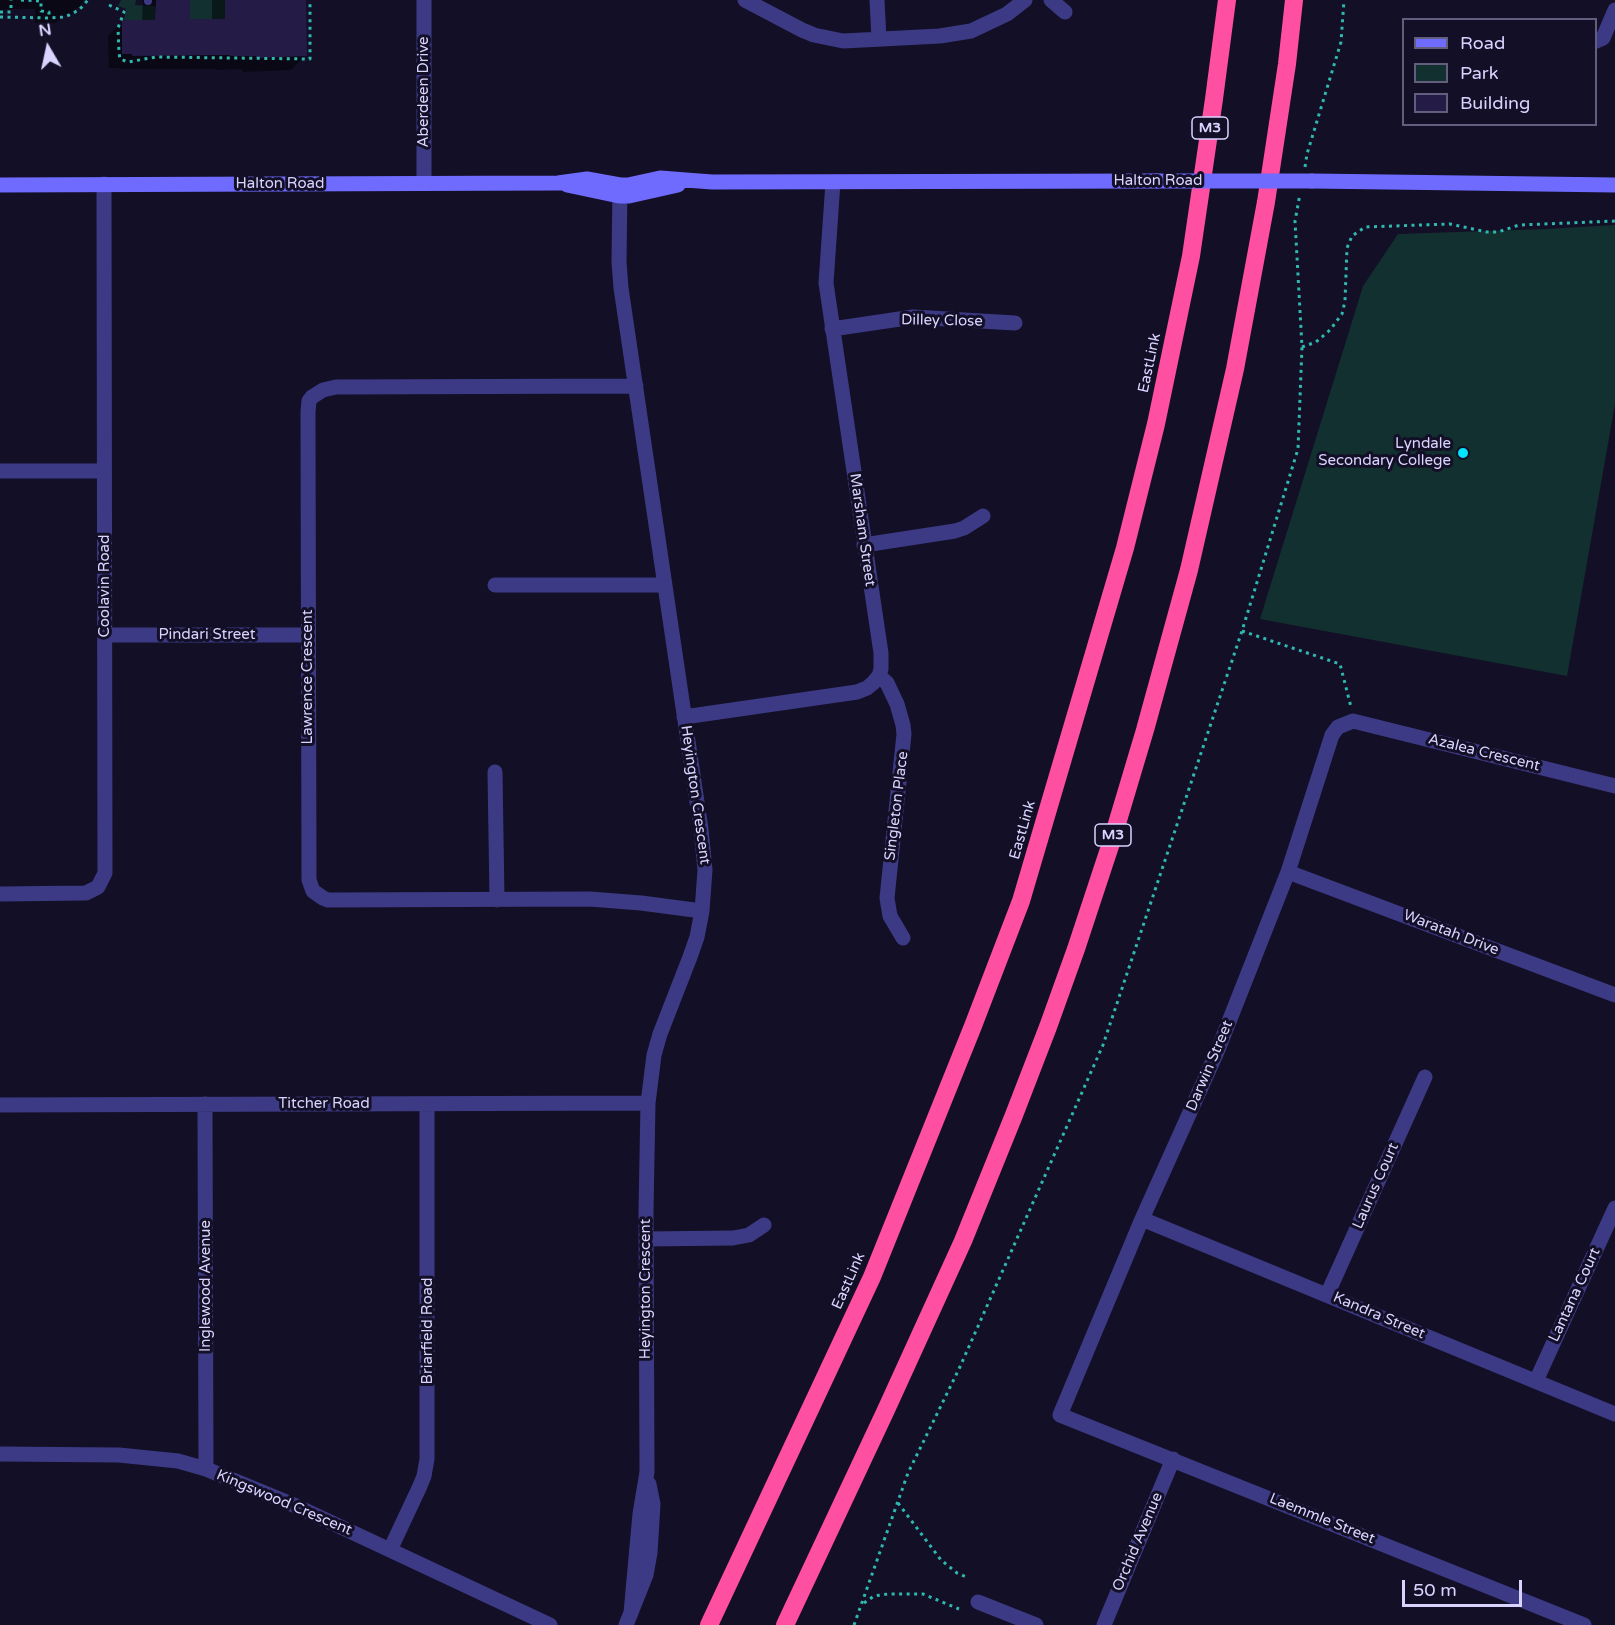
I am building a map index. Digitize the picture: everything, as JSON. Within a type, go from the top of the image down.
[{"type":"highway","name":"EastLink","points":[[709,1625],[872,1277],[1021,901],[1125,548],[1156,424],[1191,256],[1227,0]]},
{"type":"highway","name":"M3","points":[[785,1625],[963,1241],[1048,1027],[1113,837],[1186,581],[1235,369],[1266,202],[1287,64],[1294,0]]},
{"type":"main road","name":"Halton Road","points":[[1,184],[558,183],[587,179],[620,191],[660,178],[701,182],[1305,182],[1615,185]]},
{"type":"street","name":"Aberdeen Drive","points":[[424,0],[424,183]]},
{"type":"street","points":[[745,0],[790,25],[814,35],[843,41],[940,36],[971,31],[1001,17],[1024,0]]},
{"type":"street","points":[[877,0],[879,39]]},
{"type":"street","points":[[1051,0],[1065,12]]},
{"type":"street","points":[[1597,41],[1603,38],[1615,10]]},
{"type":"street","name":"Marsham Street","points":[[833,182],[826,283],[881,653],[879,676]]},
{"type":"street","name":"Coolavin Road","points":[[0,894],[86,893],[98,887],[104,878],[104,184]]},
{"type":"street","name":"Heyington Crescent","points":[[620,191],[620,274],[703,847],[705,892],[697,937],[654,1055],[648,1103],[647,1472],[628,1619]]},
{"type":"street","name":"Dilley Close","points":[[832,329],[913,317],[1016,323]]},
{"type":"street","name":"Lawrence Crescent","points":[[636,386],[336,387],[322,390],[309,401],[309,880],[313,891],[323,898],[335,900],[590,899],[702,910]]},
{"type":"street","points":[[0,471],[104,471]]},
{"type":"street","points":[[864,545],[955,531],[983,516]]},
{"type":"street","points":[[495,585],[665,585]]},
{"type":"street","name":"Pindari Street","points":[[105,635],[308,636]]},
{"type":"street","points":[[684,717],[857,692],[867,688],[879,676]]},
{"type":"street","name":"Singleton Place","points":[[879,676],[887,683],[897,704],[904,734],[887,898],[890,916],[903,938]]},
{"type":"street","name":"Azalea Crescent","points":[[1353,721],[1615,786]]},
{"type":"street","name":"Darwin Street","points":[[1060,1415],[1142,1219],[1217,1052],[1288,872],[1332,735],[1338,727],[1353,721]]},
{"type":"street","points":[[495,772],[497,900]]},
{"type":"street","name":"Waratah Drive","points":[[1288,872],[1615,995]]},
{"type":"street","name":"Laurus Court","points":[[1328,1295],[1425,1077]]},
{"type":"street","name":"Titcher Road","points":[[0,1105],[648,1103]]},
{"type":"street","name":"Inglewood Avenue","points":[[206,1104],[206,1468]]},
{"type":"street","name":"Briarfield Road","points":[[390,1550],[420,1486],[427,1459],[427,1104]]},
{"type":"street","name":"Lantana Court","points":[[1536,1381],[1615,1208]]},
{"type":"street","name":"Kandra Street","points":[[1142,1219],[1615,1414]]},
{"type":"street","points":[[646,1239],[740,1237],[756,1232],[764,1225]]},
{"type":"street","name":"Laemmle Street","points":[[1060,1415],[1584,1625]]},
{"type":"street","name":"Kingswood Crescent","points":[[0,1454],[129,1456],[178,1461],[206,1468],[253,1487],[550,1625]]},
{"type":"street","name":"Orchid Avenue","points":[[1104,1625],[1173,1459]]},
{"type":"street","points":[[978,1602],[1036,1625]]},
{"type":"path","points":[[0,12],[11,12],[11,0]]},
{"type":"path","points":[[21,0],[41,1],[41,11],[49,12],[49,18]]},
{"type":"path","points":[[0,17],[64,17],[79,10],[88,0]]},
{"type":"path","points":[[109,5],[124,12],[118,28],[118,53],[120,59],[129,62],[156,57],[310,59],[310,0]]},
{"type":"path","points":[[855,1625],[908,1473],[959,1369],[1103,1045],[1242,631],[1298,449],[1302,347],[1295,220],[1305,182],[1307,154],[1341,42],[1344,0]]},
{"type":"path","points":[[1302,347],[1317,342],[1342,314],[1345,301],[1347,248],[1352,236],[1365,227],[1450,225],[1498,232],[1519,225],[1615,221]]},
{"type":"path","points":[[1242,631],[1340,664],[1350,703]]},
{"type":"path","points":[[898,1503],[941,1560],[957,1573],[969,1578]]},
{"type":"path","points":[[863,1603],[874,1596],[923,1594],[959,1609]]},
{"type":"green space","points":[[121,0],[136,0],[135,5],[155,6],[156,11],[173,20],[124,20],[126,9],[118,6]]},
{"type":"green space","points":[[190,0],[225,0],[230,31],[222,19],[181,19],[181,10],[190,10]]},
{"type":"green space","name":"Lyndale Secondary College","points":[[1615,225],[1615,404],[1567,676],[1260,619],[1363,286],[1398,234]]},
{"type":"building","points":[[156,0],[190,0],[190,19],[225,19],[225,0],[306,0],[307,56],[256,58],[256,56],[230,55],[132,56],[132,54],[122,54],[122,20],[155,20]]},
{"type":"place","name":"Lyndale Secondary College","points":[[1463,453]]}]
